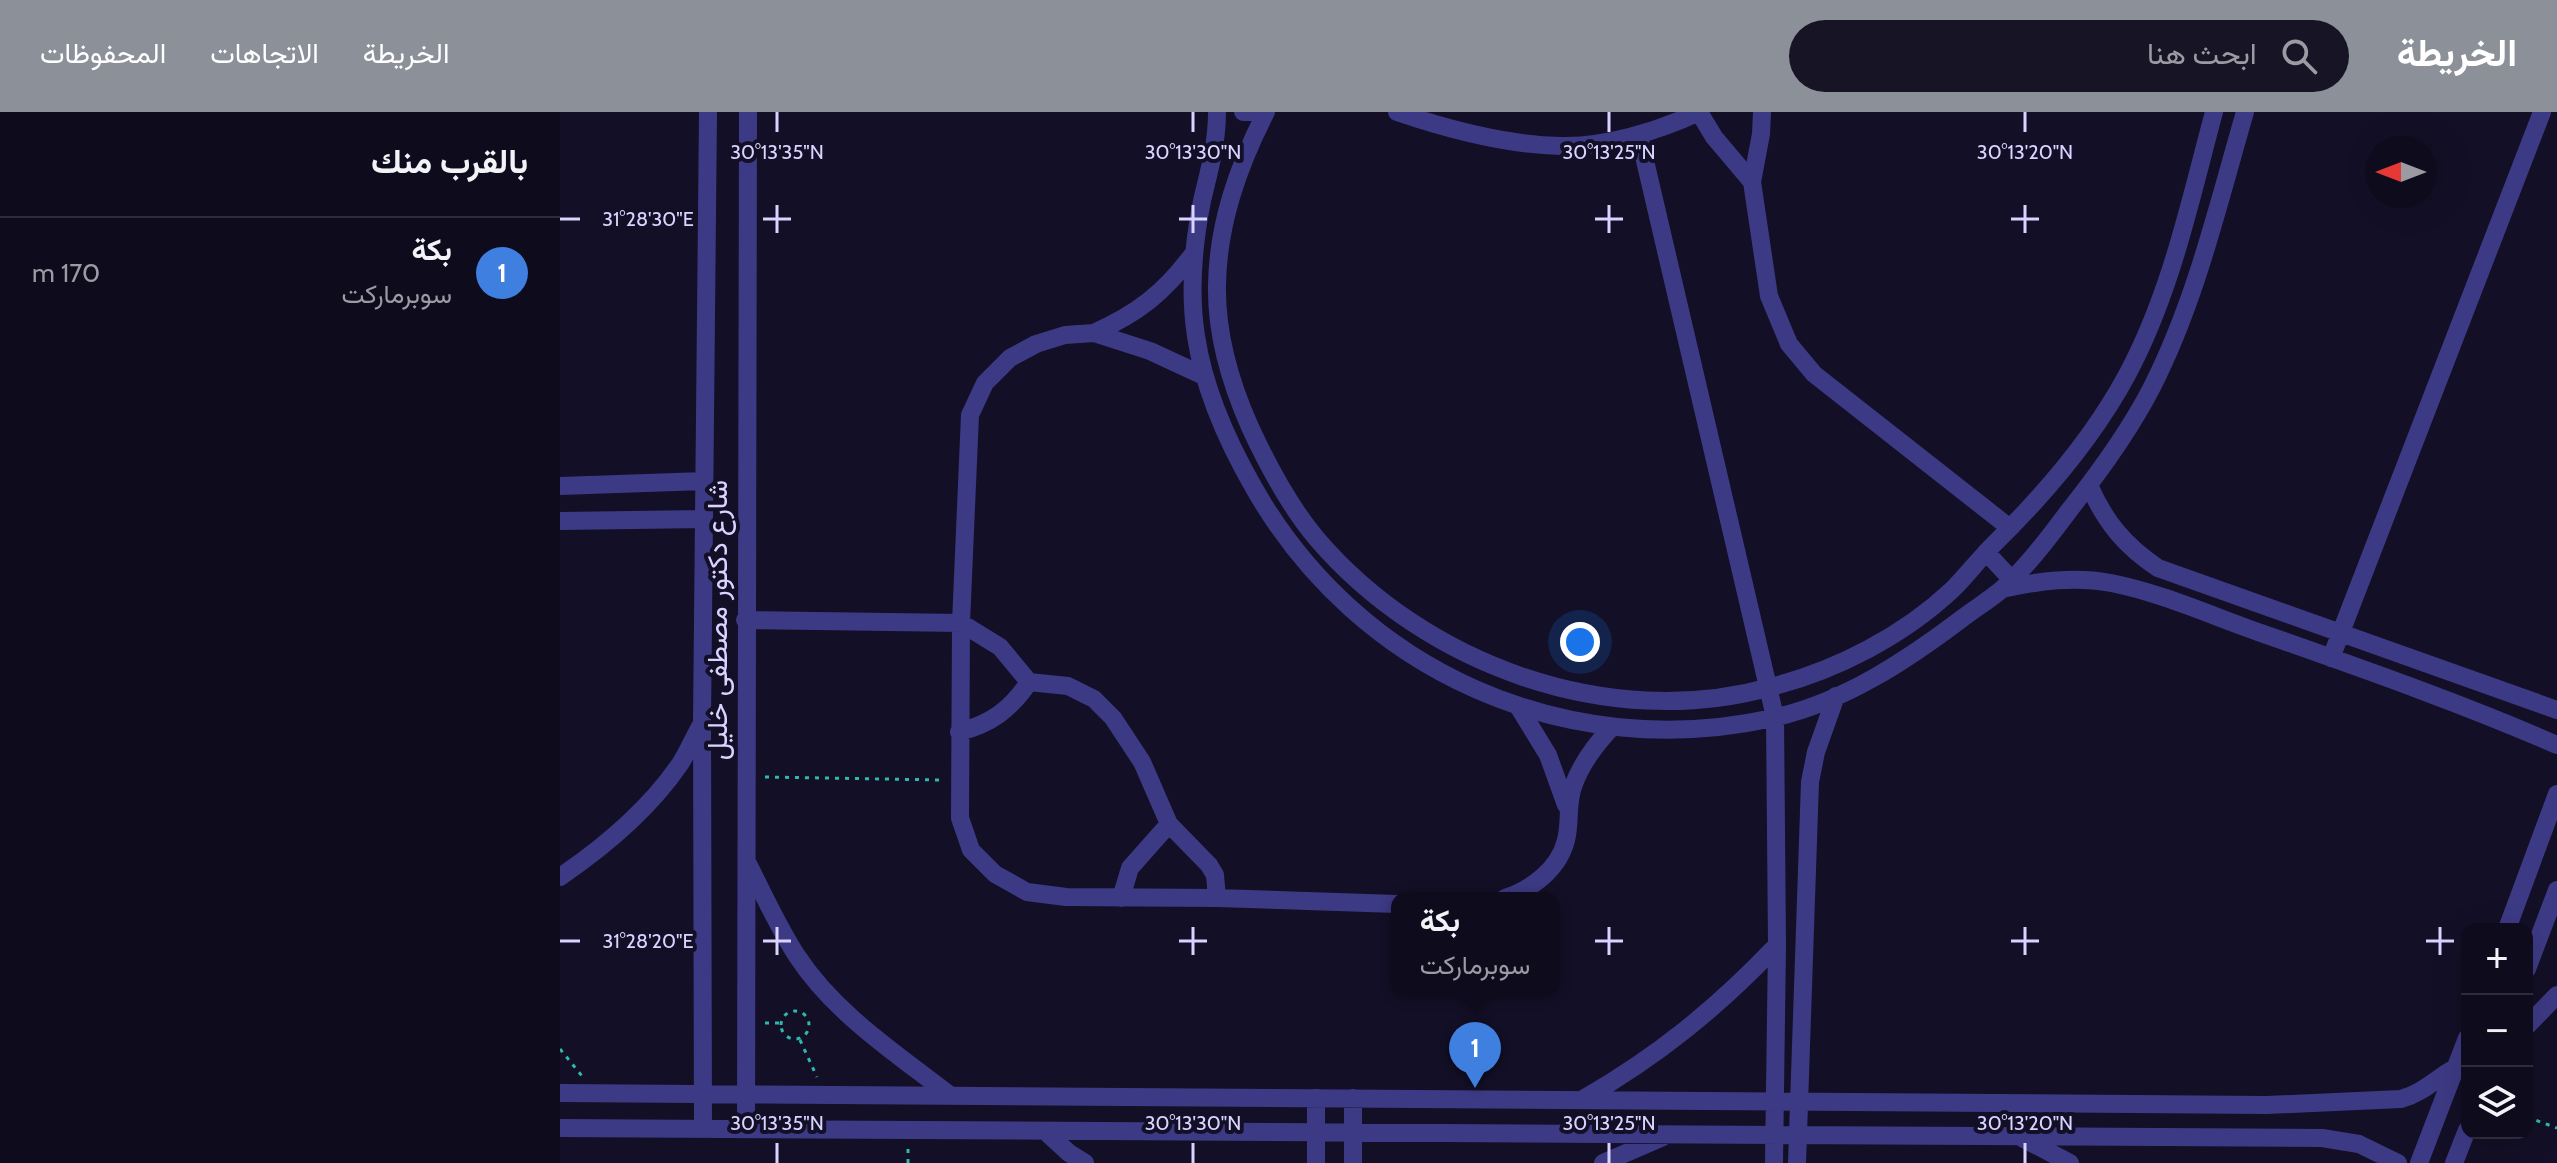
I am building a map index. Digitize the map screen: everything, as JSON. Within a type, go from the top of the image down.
[{"type":"street","name":"شارع دكتور مصطفى خليل","points":[[703,1127],[702,722],[708,112]]},
{"type":"street","name":"شارع دكتور مصطفى خليل","points":[[746,1127],[748,112]]},
{"type":"street","points":[[1217,112],[1212,166],[1193,254],[1195,335],[1204,376],[1239,463],[1266,509],[1297,553],[1338,598],[1384,638],[1435,671],[1518,706],[1564,719],[1612,727],[1718,727],[1775,717],[1836,696],[1874,680],[1929,644],[2007,584],[2089,485],[2151,389],[2181,323],[2242,113]]},
{"type":"street","points":[[1243,112],[1266,112],[1235,178],[1226,214],[1217,287],[1219,325],[1237,398],[1285,494],[1316,537],[1357,580],[1403,616],[1454,647],[1531,680],[1611,697],[1663,701],[1715,698],[1769,688],[1824,671],[1908,624],[1952,590],[2063,469],[2127,375],[2152,321],[2173,264],[2214,112]]},
{"type":"street","points":[[1397,112],[1457,130],[1562,146],[1639,135],[1699,112],[1714,137],[1752,182]]},
{"type":"street","points":[[1762,112],[1752,182],[1769,296],[1779,327],[1800,360],[1814,374],[2010,528]]},
{"type":"street","points":[[2331,658],[2542,112]]},
{"type":"street","points":[[1639,135],[1775,717],[1777,945],[1774,1163]]},
{"type":"street","points":[[1193,254],[1174,280],[1124,320],[1094,333],[1065,335],[1036,344],[1010,358],[985,383],[970,415],[961,623],[960,818],[971,850],[995,874],[1027,892],[1066,897],[1391,904]]},
{"type":"street","points":[[1094,333],[1150,351],[1204,376]]},
{"type":"street","points":[[560,486],[704,481]]},
{"type":"street","points":[[2089,485],[2100,511],[2115,534],[2135,553],[2158,568],[2557,710]]},
{"type":"street","points":[[560,521],[704,519]]},
{"type":"street","points":[[1986,552],[2007,584]]},
{"type":"street","points":[[2007,584],[2074,579],[2110,583],[2145,593],[2331,658],[2557,745]]},
{"type":"street","points":[[745,620],[961,623],[1000,647],[1029,682],[1068,686],[1094,699],[1113,718],[1142,762],[1169,824],[1209,865],[1215,875],[1217,898]]},
{"type":"street","points":[[959,732],[981,727],[1000,715],[1017,700],[1029,682]]},
{"type":"street","points":[[1797,1163],[1810,782],[1816,752],[1836,696]]},
{"type":"street","points":[[1518,706],[1548,755],[1567,808],[1567,839],[1554,868],[1522,892]]},
{"type":"street","points":[[560,877],[649,801],[680,764],[702,722]]},
{"type":"street","points":[[1567,808],[1583,764],[1612,727]]},
{"type":"street","points":[[2509,923],[2557,794]]},
{"type":"street","points":[[1121,898],[1130,868],[1169,824]]},
{"type":"street","points":[[745,858],[798,958],[823,989],[867,1031],[951,1096]]},
{"type":"street","points":[[2533,953],[2557,890]]},
{"type":"street","points":[[1583,1099],[1626,1074],[1686,1031],[1743,981],[1777,945]]},
{"type":"street","points":[[2533,1020],[2557,995]]},
{"type":"street","points":[[560,1093],[2267,1105],[2401,1099],[2421,1092],[2461,1065]]},
{"type":"street","points":[[2419,1163],[2461,1066]]},
{"type":"street","points":[[1316,1098],[1316,1163]]},
{"type":"street","points":[[1353,1098],[1353,1163]]},
{"type":"street","points":[[560,1128],[2330,1139],[2359,1144],[2398,1163]]},
{"type":"street","points":[[1045,1131],[1062,1148],[1085,1163]]},
{"type":"street","points":[[1603,1163],[1670,1134]]},
{"type":"street","points":[[2020,1136],[2070,1163]]},
{"type":"street","points":[[2454,1163],[2463,1139]]},
{"type":"path","points":[[745,776],[959,780]]},
{"type":"path","points":[[793,1012],[803,1014],[809,1022],[807,1033],[800,1039],[789,1038],[782,1029],[783,1018],[793,1012]]},
{"type":"path","points":[[800,1039],[825,1095]]},
{"type":"path","points":[[560,1049],[577,1067],[592,1093]]},
{"type":"path","points":[[2533,1119],[2557,1128]]},
{"type":"place","name":"بكة","points":[[1475,1088]]}]
